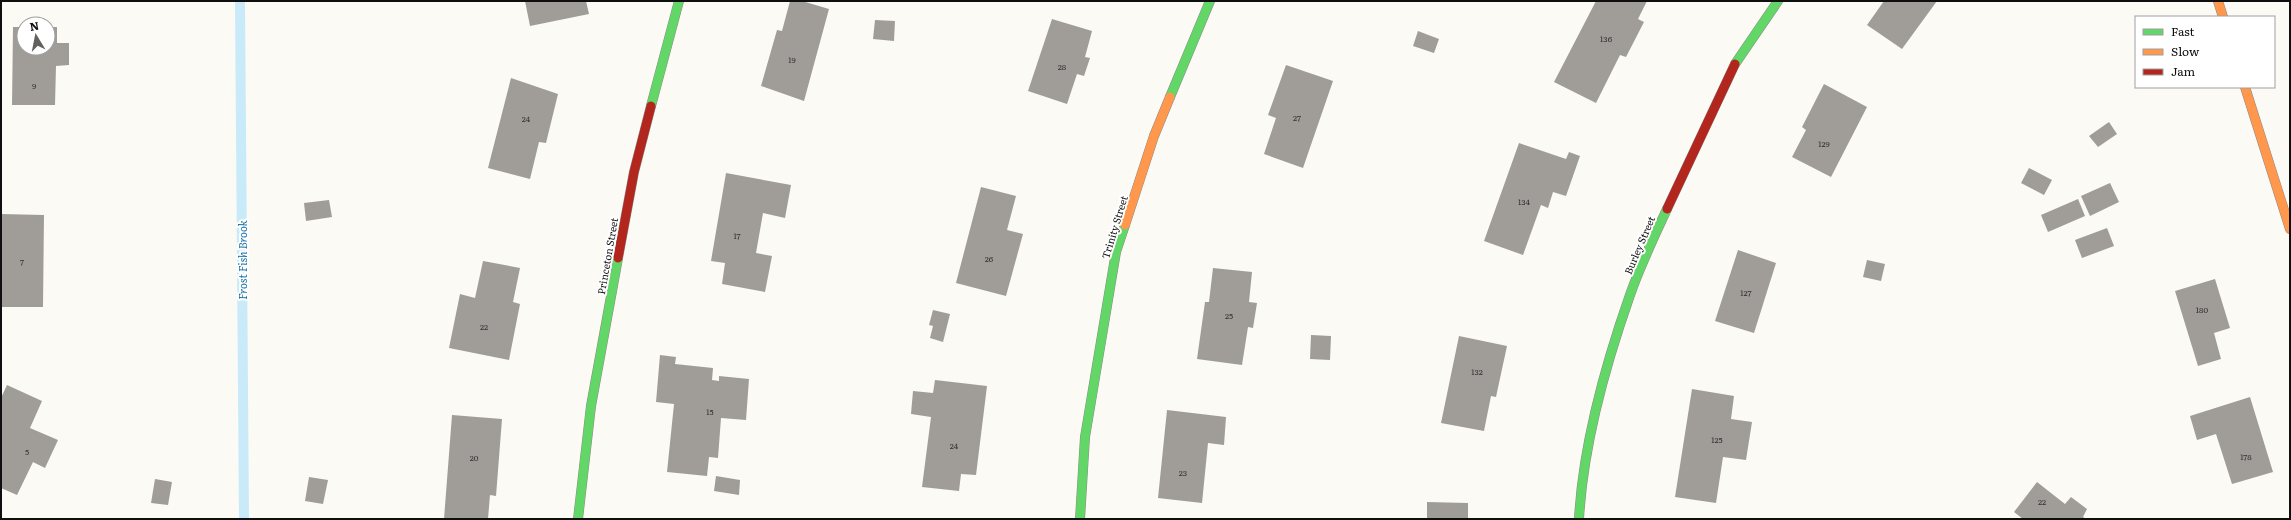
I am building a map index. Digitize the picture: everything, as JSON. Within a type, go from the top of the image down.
[{"type":"street","name":"Princeton Street","points":[[578,519],[591,406],[634,172],[679,1]]},
{"type":"street","name":"Trinity Street","points":[[1080,519],[1085,437],[1116,252],[1154,136],[1210,1]]},
{"type":"street","name":"Burley Street","points":[[1579,519],[1581,486],[1605,374],[1630,294],[1681,176],[1733,67],[1778,1]]},
{"type":"street","points":[[2218,1],[2223,16]]},
{"type":"street","points":[[2245,88],[2290,229]]},
{"type":"building","points":[[525,1],[586,1],[589,14],[530,26]]},
{"type":"building","points":[[790,1],[802,1],[829,9],[804,101],[761,86],[777,30],[782,31]]},
{"type":"building","points":[[1596,1],[1647,1],[1638,19],[1644,22],[1626,57],[1620,55],[1596,103],[1554,82]]},
{"type":"building","points":[[1884,1],[1937,1],[1902,49],[1867,25]]},
{"type":"building","points":[[1052,19],[1092,31],[1085,57],[1090,58],[1084,76],[1077,74],[1067,104],[1028,91]]},
{"type":"building","points":[[875,20],[895,21],[894,41],[873,39]]},
{"type":"building","points":[[13,27],[16,27],[16,56],[56,56],[57,27],[57,43],[69,43],[69,65],[56,66],[55,105],[12,105]]},
{"type":"building","points":[[1418,31],[1439,39],[1434,53],[1413,46]]},
{"type":"building","points":[[1286,65],[1333,81],[1303,168],[1264,154],[1276,118],[1268,115]]},
{"type":"building","points":[[511,78],[558,94],[546,143],[539,142],[530,179],[488,168]]},
{"type":"building","points":[[1824,84],[1867,107],[1831,177],[1792,157],[1806,130],[1802,127]]},
{"type":"building","points":[[2109,122],[2117,134],[2098,147],[2089,136]]},
{"type":"building","points":[[1519,143],[1566,159],[1569,152],[1580,156],[1566,196],[1553,192],[1548,208],[1541,205],[1523,255],[1484,241]]},
{"type":"building","points":[[2029,168],[2052,180],[2044,195],[2021,183]]},
{"type":"building","points":[[726,173],[791,185],[785,218],[763,213],[756,253],[772,256],[765,292],[722,284],[725,263],[711,261]]},
{"type":"building","points":[[2110,183],[2119,202],[2090,216],[2081,196]]},
{"type":"building","points":[[981,187],[1016,196],[1007,230],[1023,234],[1006,296],[956,283]]},
{"type":"building","points":[[2078,199],[2085,216],[2048,232],[2041,215]]},
{"type":"building","points":[[329,200],[332,217],[306,221],[304,203]]},
{"type":"building","points":[[1,214],[44,215],[43,307],[1,307]]},
{"type":"building","points":[[2107,228],[2114,246],[2082,258],[2075,240]]},
{"type":"building","points":[[1738,250],[1776,263],[1754,333],[1715,321]]},
{"type":"building","points":[[1867,260],[1885,264],[1881,281],[1863,277]]},
{"type":"building","points":[[483,261],[520,268],[513,302],[520,304],[509,360],[449,348],[460,294],[475,298]]},
{"type":"building","points":[[1213,268],[1252,272],[1249,302],[1257,303],[1253,328],[1248,327],[1242,365],[1197,359],[1205,302],[1209,302]]},
{"type":"building","points":[[2215,279],[2230,328],[2214,333],[2221,359],[2198,366],[2175,291]]},
{"type":"building","points":[[933,310],[950,314],[943,342],[930,338],[933,326],[929,325]]},
{"type":"building","points":[[1311,335],[1331,336],[1330,360],[1310,359]]},
{"type":"building","points":[[1459,336],[1507,346],[1496,397],[1491,396],[1484,431],[1441,423]]},
{"type":"building","points":[[660,355],[676,357],[675,364],[713,368],[712,380],[719,381],[719,376],[749,379],[746,420],[721,418],[718,458],[709,457],[707,476],[667,472],[674,404],[656,402]]},
{"type":"building","points":[[935,380],[987,386],[976,475],[961,474],[959,491],[922,487],[931,417],[911,414],[913,391],[933,393]]},
{"type":"building","points":[[7,385],[42,401],[30,428],[58,440],[45,468],[33,462],[17,495],[1,488],[1,398]]},
{"type":"building","points":[[1692,389],[1734,396],[1731,419],[1752,422],[1746,460],[1723,457],[1716,503],[1675,497]]},
{"type":"building","points":[[2250,397],[2273,472],[2232,484],[2216,434],[2197,440],[2190,416]]},
{"type":"building","points":[[1167,410],[1226,417],[1224,445],[1208,443],[1202,503],[1158,498]]},
{"type":"building","points":[[452,415],[502,419],[496,496],[490,495],[488,519],[444,519]]},
{"type":"building","points":[[716,476],[740,480],[739,495],[714,491]]},
{"type":"building","points":[[309,477],[328,480],[323,504],[305,501]]},
{"type":"building","points":[[155,479],[172,482],[168,505],[151,503]]},
{"type":"building","points":[[2037,482],[2065,504],[2071,497],[2087,509],[2083,517],[2086,519],[2023,519],[2014,512]]},
{"type":"building","points":[[1427,502],[1468,503],[1468,519],[1427,519]]},
{"type":"waterway","name":"Frost Fish Brook","points":[[240,1],[244,519]]},
{"type":"traffic: fast","points":[[651,106],[679,1]]},
{"type":"traffic: fast","points":[[1170,97],[1210,1]]},
{"type":"traffic: fast","points":[[1735,64],[1778,1]]},
{"type":"traffic: fast","points":[[1579,519],[1581,491],[1590,434],[1604,378],[1634,284],[1667,209]]},
{"type":"traffic: fast","points":[[1080,519],[1085,437],[1116,252],[1125,225]]},
{"type":"traffic: fast","points":[[578,519],[591,406],[618,258]]},
{"type":"traffic: slow","points":[[2218,1],[2223,16]]},
{"type":"traffic: slow","points":[[2245,88],[2290,229]]},
{"type":"traffic: slow","points":[[1125,225],[1154,136],[1170,97]]},
{"type":"traffic: jam","points":[[1667,209],[1735,64]]},
{"type":"traffic: jam","points":[[618,258],[634,172],[651,106]]}]
